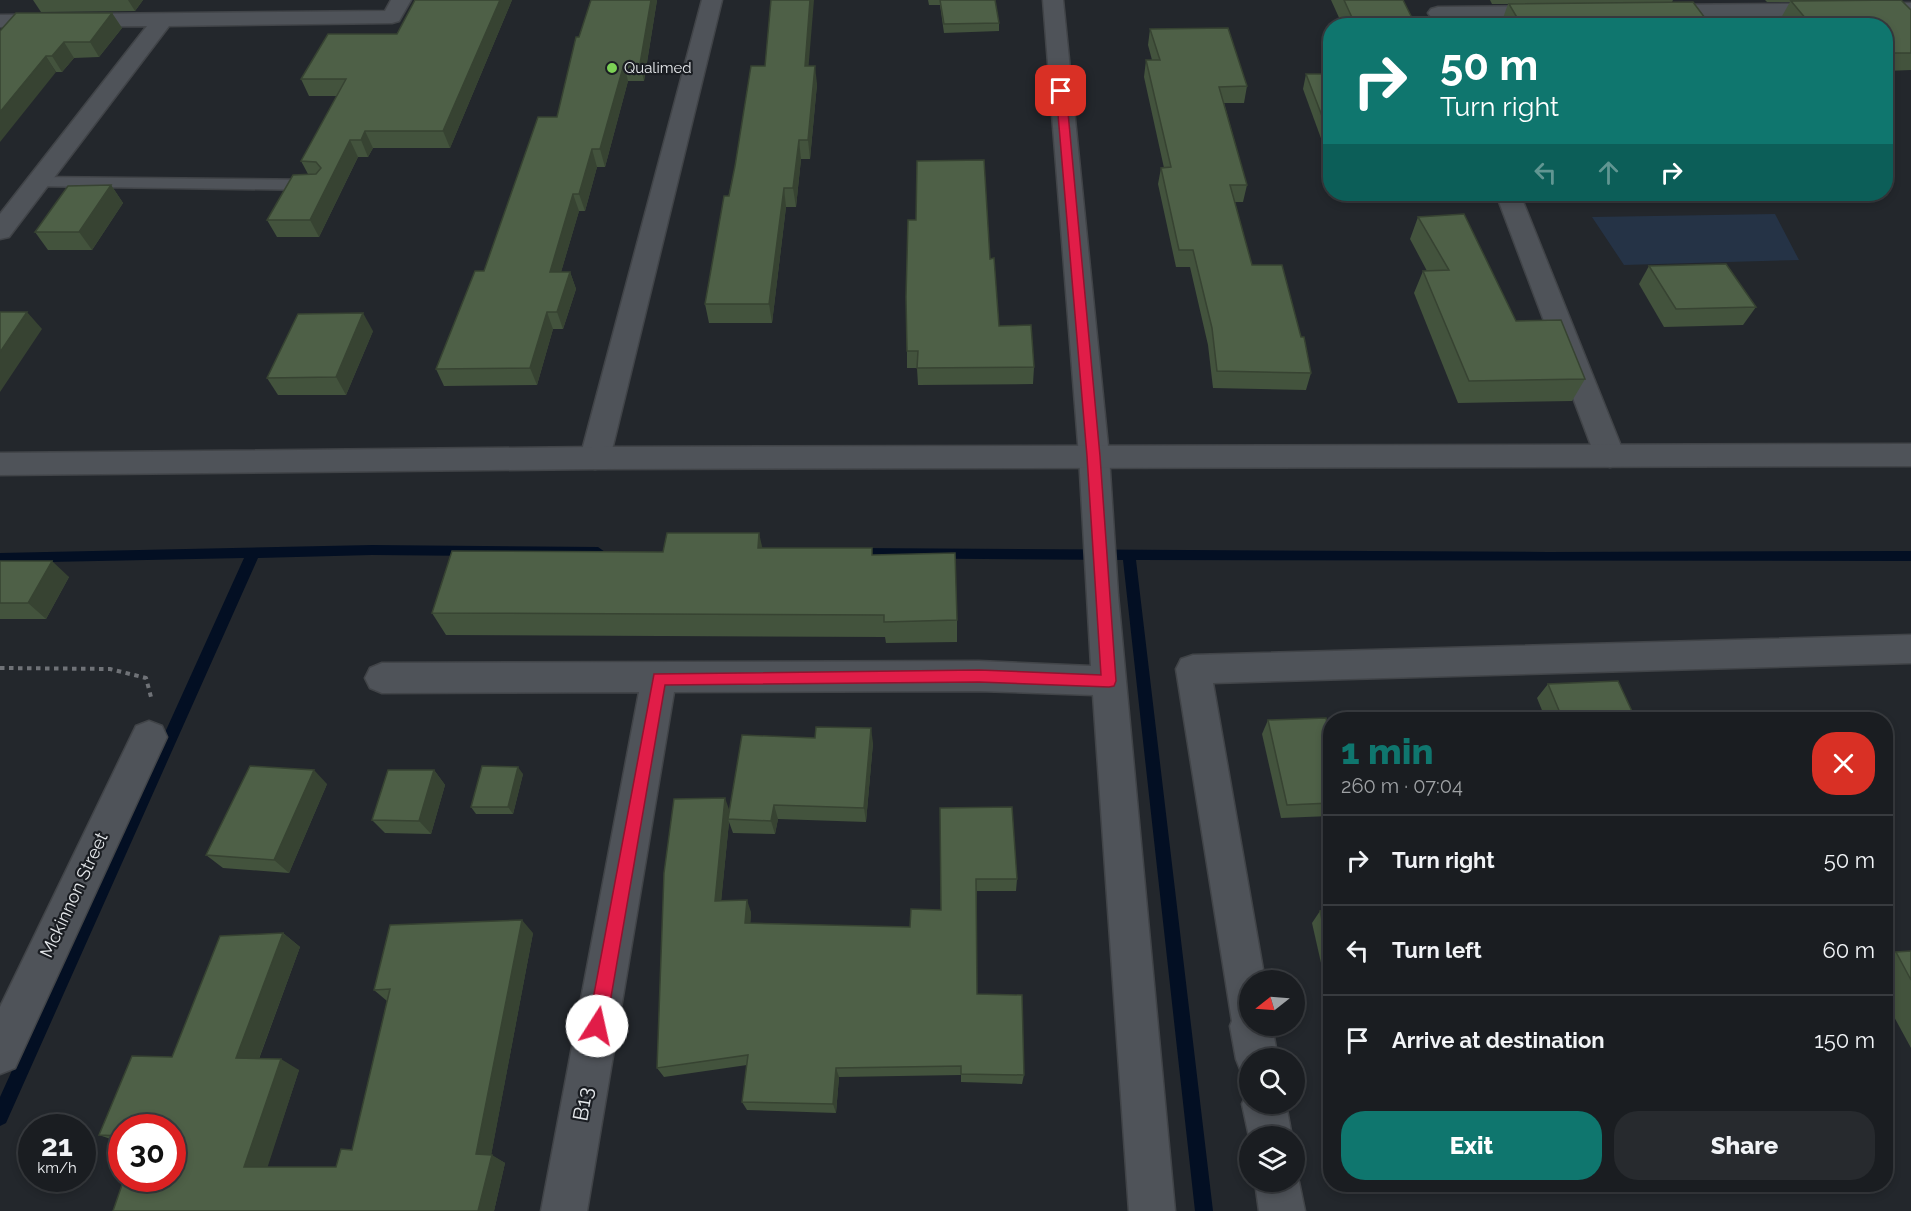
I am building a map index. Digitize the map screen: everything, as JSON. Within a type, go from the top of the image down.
[{"type":"street","points":[[0,21],[392,17],[401,0]]},
{"type":"street","points":[[594,459],[712,0]]},
{"type":"street","points":[[1053,0],[1094,456],[1102,595],[1152,1211]]},
{"type":"street","points":[[1639,11],[1911,9]]},
{"type":"street","points":[[1438,13],[1568,12]]},
{"type":"street","points":[[0,231],[163,19]]},
{"type":"street","points":[[1511,201],[1610,456]]},
{"type":"street","points":[[0,464],[1094,456],[1911,454]]},
{"type":"street","points":[[1243,970],[1192,669],[1911,649]]},
{"type":"street","points":[[382,678],[659,679],[979,676],[1109,681]]},
{"type":"street","name":"B13","points":[[564,1211],[659,679]]},
{"type":"street","name":"Mckinnon Street","points":[[0,1053],[149,737]]},
{"type":"street","points":[[1279,1192],[1282,1211]]},
{"type":"lane","points":[[38,182],[318,185]]},
{"type":"path","points":[[0,668],[110,669],[146,678],[152,700],[149,737]]},
{"type":"shaded area","points":[[1775,214],[1799,260],[1624,265],[1592,217]]},
{"type":"building","points":[[415,0],[500,0],[443,131],[365,131],[361,140],[350,140],[310,220],[267,220],[293,175],[316,174],[321,168],[316,162],[301,161],[346,79],[301,79],[328,34],[397,34]]},
{"type":"building","points":[[591,0],[651,0],[640,64],[624,64],[600,149],[592,149],[579,194],[573,194],[550,272],[570,272],[557,312],[547,312],[530,368],[436,369],[475,271],[484,271],[538,117],[557,117],[576,37],[579,37]]},
{"type":"building","points":[[771,0],[810,0],[805,66],[815,66],[808,140],[799,140],[793,188],[784,188],[769,304],[705,304],[724,196],[729,196],[735,166],[751,66],[765,66]]},
{"type":"building","points":[[940,0],[995,0],[999,23],[944,24]]},
{"type":"building","points":[[1344,0],[1403,0],[1412,18],[1352,18]]},
{"type":"building","points":[[1901,0],[1911,10],[1911,53],[1893,53],[1893,18],[1805,18],[1791,1]]},
{"type":"building","points":[[1693,2],[1705,18],[1517,18],[1509,4]]},
{"type":"building","points":[[16,13],[112,13],[90,42],[64,42],[52,56],[46,56],[0,112],[0,31]]},
{"type":"building","points":[[1228,28],[1247,86],[1219,87],[1247,185],[1230,185],[1252,265],[1282,265],[1301,337],[1304,337],[1311,373],[1217,371],[1212,328],[1193,250],[1179,250],[1161,168],[1171,167],[1146,60],[1160,60],[1150,29]]},
{"type":"building","points":[[1306,74],[1323,74],[1323,119]]},
{"type":"building","points":[[984,160],[990,259],[994,258],[999,326],[1031,325],[1034,367],[917,368],[918,351],[907,351],[906,297],[908,220],[916,220],[917,161]]},
{"type":"building","points":[[111,185],[79,232],[35,232],[68,186]]},
{"type":"building","points":[[1464,214],[1516,321],[1561,320],[1585,379],[1469,381],[1423,271],[1449,270],[1418,217]]},
{"type":"building","points":[[1726,264],[1756,307],[1676,309],[1649,266]]},
{"type":"building","points":[[0,312],[27,312],[0,352]]},
{"type":"building","points":[[363,313],[336,377],[267,378],[298,314]]},
{"type":"building","points":[[667,533],[759,533],[758,548],[872,548],[872,555],[955,553],[957,620],[884,622],[884,615],[432,613],[452,551],[663,552]]},
{"type":"building","points":[[0,561],[52,561],[28,603],[0,603]]},
{"type":"building","points":[[1618,681],[1632,712],[1560,712],[1548,684]]},
{"type":"building","points":[[1323,718],[1323,803],[1287,805],[1268,720]]},
{"type":"building","points":[[816,727],[871,728],[864,808],[774,805],[771,821],[728,819],[742,735],[815,738]]},
{"type":"building","points":[[250,766],[314,770],[274,860],[206,855]]},
{"type":"building","points":[[482,766],[518,767],[508,807],[471,807]]},
{"type":"building","points":[[388,770],[434,770],[419,821],[372,820]]},
{"type":"building","points":[[725,798],[715,901],[747,900],[745,923],[910,927],[911,909],[941,910],[940,808],[1012,807],[1017,879],[976,879],[977,994],[1022,995],[1024,1075],[961,1074],[961,1066],[836,1068],[833,1104],[742,1102],[748,1055],[657,1068],[664,873],[674,799]]},
{"type":"building","points":[[522,920],[476,1154],[492,1155],[478,1211],[113,1211],[120,1192],[186,1192],[186,1114],[108,1114],[108,1135],[99,1135],[132,1056],[172,1057],[220,936],[283,933],[236,1058],[281,1059],[244,1167],[336,1167],[341,1149],[352,1150],[390,989],[374,990],[390,925]]},
{"type":"building","points":[[1911,951],[1911,980],[1896,952]]},
{"type":"waterway","points":[[0,558],[372,550],[598,552]]},
{"type":"waterway","points":[[0,1117],[253,553]]},
{"type":"waterway","points":[[854,553],[1548,557],[1911,556]]},
{"type":"waterway","points":[[1129,555],[1204,1211]]},
{"type":"place","name":"Qualimed","points":[[612,68]]},
{"type":"route","points":[[597,1026],[659,679],[979,676],[1109,681],[1094,456],[1061,91]]}]
